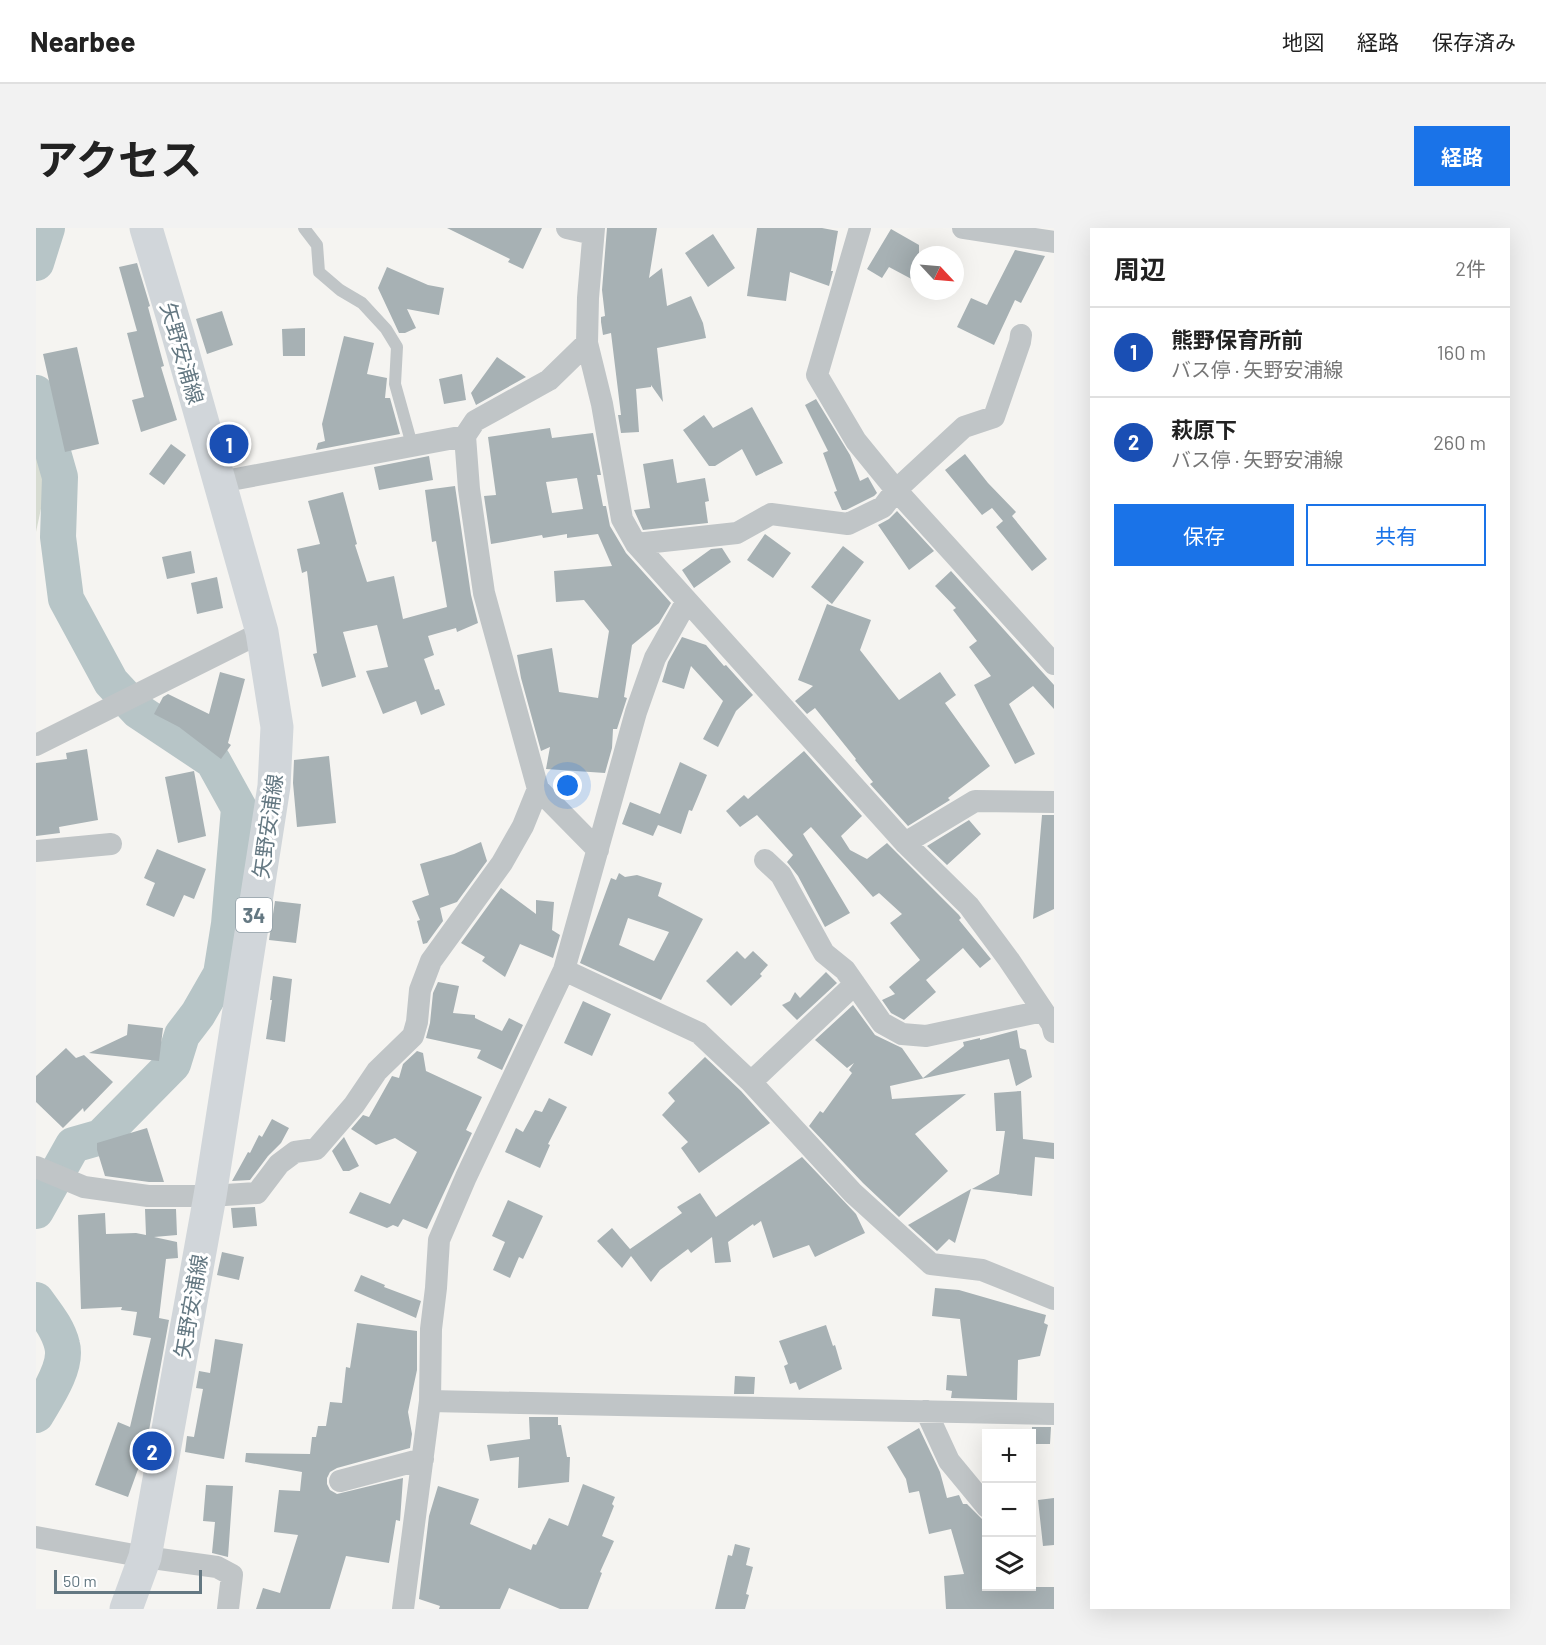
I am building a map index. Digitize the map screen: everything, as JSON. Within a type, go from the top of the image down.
[{"type":"main road","name":"矢野安浦線","points":[[126,1609],[145,1557],[210,1196],[274,786],[277,727],[262,632],[146,228]]},
{"type":"street","points":[[567,228],[594,231],[586,343],[602,404],[622,519],[636,544],[905,843],[969,906],[1009,960],[1052,1024],[1054,1032]]},
{"type":"street","points":[[860,228],[817,375],[856,441],[896,490],[1054,664]]},
{"type":"street","points":[[963,228],[1054,242]]},
{"type":"street","points":[[636,544],[737,533],[771,514],[848,524],[883,507],[896,490],[964,428],[994,417],[1021,334]]},
{"type":"street","points":[[586,343],[549,380],[475,421],[465,436],[469,489],[484,593],[538,789],[598,850]]},
{"type":"street","points":[[220,482],[465,436]]},
{"type":"street","points":[[403,1609],[430,1401],[431,1329],[439,1240],[466,1177],[564,970],[636,712],[655,658],[687,601]]},
{"type":"street","points":[[36,745],[262,632]]},
{"type":"street","points":[[36,1167],[84,1187],[148,1196],[257,1193],[279,1164],[295,1152],[316,1149],[354,1105],[377,1071],[413,1036],[417,1022],[420,990],[431,961],[502,863],[523,826],[538,789]]},
{"type":"street","points":[[905,843],[975,801],[1054,802]]},
{"type":"street","points":[[36,851],[111,844]]},
{"type":"street","points":[[765,860],[781,875],[824,953],[845,970],[882,1023],[902,1034],[926,1036],[1043,1011]]},
{"type":"street","points":[[564,970],[699,1033],[751,1082],[853,1193],[931,1264],[982,1270],[1054,1299]]},
{"type":"street","points":[[751,1082],[855,984]]},
{"type":"street","points":[[430,1401],[1054,1414]]},
{"type":"street","points":[[926,1412],[949,1461],[982,1501]]},
{"type":"street","points":[[340,1481],[423,1459]]},
{"type":"street","points":[[36,1537],[145,1557],[218,1567],[232,1575],[228,1609]]},
{"type":"lane","points":[[303,228],[317,245],[320,272],[340,290],[362,303],[386,329],[397,347],[395,384],[412,445]]},
{"type":"shaded area","points":[[36,435],[45,462],[42,504],[36,532]]},
{"type":"building","points":[[447,228],[542,228],[523,269],[508,262],[510,259]]},
{"type":"building","points":[[607,228],[657,228],[649,278],[662,268],[667,306],[691,296],[703,323],[706,338],[657,348],[663,402],[651,385],[651,387],[636,389],[639,432],[621,433],[611,333],[603,335],[601,317],[605,316],[602,290]]},
{"type":"building","points":[[757,228],[822,228],[838,231],[829,286],[790,272],[786,301],[747,296]]},
{"type":"building","points":[[891,229],[919,245],[910,246],[910,278],[889,267],[882,278],[867,269]]},
{"type":"building","points":[[713,234],[735,268],[708,287],[685,253]]},
{"type":"building","points":[[1015,250],[1045,256],[1021,303],[1015,300],[994,345],[957,327],[971,298],[987,305]]},
{"type":"building","points":[[137,263],[164,366],[161,367],[177,420],[141,432],[132,400],[144,397],[127,333],[137,331],[119,267]]},
{"type":"building","points":[[387,267],[428,285],[444,288],[439,315],[407,309],[416,328],[399,333],[378,288]]},
{"type":"building","points":[[222,311],[233,345],[207,354],[196,319]]},
{"type":"building","points":[[305,328],[305,356],[283,356],[282,329]]},
{"type":"building","points":[[344,336],[374,343],[367,374],[387,378],[385,398],[390,398],[400,434],[316,450],[318,443],[325,441],[322,424]]},
{"type":"building","points":[[77,347],[99,444],[65,452],[43,354]]},
{"type":"building","points":[[497,357],[526,377],[476,405],[471,393]]},
{"type":"building","points":[[462,374],[466,400],[444,404],[439,379]]},
{"type":"building","points":[[816,399],[850,455],[860,481],[868,477],[877,493],[846,510],[842,510],[834,492],[837,491],[823,453],[828,451],[805,405]]},
{"type":"building","points":[[752,407],[783,463],[756,476],[742,449],[715,466],[709,466],[683,430],[704,415],[713,428]]},
{"type":"building","points":[[550,428],[552,438],[593,433],[601,475],[597,475],[603,506],[606,506],[610,526],[626,553],[671,603],[659,623],[632,645],[624,697],[627,698],[617,729],[613,729],[612,748],[605,773],[546,769],[550,747],[541,751],[517,655],[552,648],[559,692],[598,698],[609,631],[584,600],[556,602],[554,571],[612,566],[598,534],[567,538],[567,534],[543,538],[542,535],[491,544],[484,496],[496,495],[488,437]],"holes":[[[577,478],[583,509],[552,513],[546,482]]]},
{"type":"building","points":[[171,444],[186,455],[164,485],[149,474]]},
{"type":"building","points":[[965,454],[988,483],[1016,512],[1012,516],[1047,559],[1032,571],[996,527],[1003,521],[992,508],[982,515],[945,470]]},
{"type":"building","points":[[429,456],[433,480],[379,490],[374,467]]},
{"type":"building","points":[[673,459],[677,483],[705,478],[709,501],[705,502],[708,523],[643,530],[634,510],[650,508],[643,464]]},
{"type":"building","points":[[455,486],[471,595],[478,623],[457,632],[456,628],[428,636],[434,655],[424,659],[435,690],[439,689],[445,705],[421,715],[416,701],[383,714],[366,671],[388,667],[377,625],[343,632],[356,677],[322,687],[313,654],[317,653],[307,571],[302,573],[297,549],[320,544],[308,501],[343,492],[357,544],[355,545],[367,582],[394,576],[403,619],[447,607],[436,541],[432,542],[425,490]]},
{"type":"building","points":[[897,511],[934,551],[909,570],[878,525]]},
{"type":"building","points":[[765,534],[791,553],[773,578],[747,560]]},
{"type":"building","points":[[843,546],[864,562],[832,604],[811,587]]},
{"type":"building","points":[[722,548],[731,562],[694,588],[682,570],[711,549]]},
{"type":"building","points":[[191,551],[195,573],[167,579],[162,557]]},
{"type":"building","points":[[951,571],[1054,685],[1054,709],[1033,686],[1009,704],[1035,754],[1015,764],[974,685],[991,676],[969,647],[977,641],[953,610],[956,608],[935,586]]},
{"type":"building","points":[[217,577],[223,608],[197,614],[191,583]]},
{"type":"building","points":[[827,604],[871,620],[860,650],[899,700],[940,672],[956,695],[945,703],[990,766],[948,798],[950,800],[908,826],[870,784],[873,782],[815,708],[807,714],[795,701],[813,686],[798,680]]},
{"type":"building","points":[[682,637],[706,645],[753,695],[736,711],[718,747],[703,739],[723,701],[691,666],[684,689],[662,682],[668,662]]},
{"type":"building","points":[[220,672],[245,679],[228,743],[231,745],[221,759],[179,727],[154,714],[163,697],[168,694],[209,714]]},
{"type":"building","points":[[87,749],[98,820],[59,827],[60,833],[36,836],[36,763],[67,759],[66,753]]},
{"type":"building","points":[[804,751],[862,816],[841,836],[850,850],[867,859],[887,843],[959,915],[961,918],[959,920],[991,959],[980,968],[963,948],[926,980],[936,992],[904,1020],[891,1013],[882,1000],[895,994],[889,987],[920,960],[890,923],[902,914],[879,893],[873,897],[811,827],[803,834],[850,913],[825,927],[798,876],[787,862],[793,855],[757,815],[740,827],[726,811],[744,795],[748,799]]},
{"type":"building","points":[[329,756],[336,823],[297,827],[293,783],[294,760]]},
{"type":"building","points":[[680,762],[707,775],[692,811],[689,810],[681,834],[658,825],[653,836],[622,824],[630,802],[660,814]]},
{"type":"building","points":[[194,771],[206,836],[178,843],[165,777]]},
{"type":"building","points":[[1042,815],[1054,815],[1054,909],[1033,919]]},
{"type":"building","points":[[969,820],[981,834],[947,865],[927,846]]},
{"type":"building","points":[[481,842],[487,861],[457,902],[440,908],[443,921],[427,943],[423,944],[417,921],[420,920],[412,901],[429,895],[420,864],[454,854]]},
{"type":"building","points":[[157,849],[206,869],[194,899],[184,895],[174,917],[146,905],[155,883],[144,878]]},
{"type":"building","points":[[619,873],[625,877],[637,875],[662,883],[658,896],[703,919],[661,1000],[580,963],[611,878],[616,880]],"holes":[[[628,918],[669,932],[654,961],[619,945]]]},
{"type":"building","points":[[501,888],[536,914],[536,900],[554,902],[552,930],[560,935],[553,958],[520,944],[505,977],[482,961],[485,957],[461,943]]},
{"type":"building","points":[[275,901],[301,904],[296,943],[269,940]]},
{"type":"building","points":[[737,951],[745,959],[753,951],[768,965],[760,974],[762,976],[731,1006],[706,981]]},
{"type":"building","points":[[826,972],[837,983],[797,1020],[782,1005],[790,1001],[795,992],[800,998]]},
{"type":"building","points":[[273,976],[292,979],[285,1042],[266,1039]]},
{"type":"building","points":[[438,982],[459,986],[453,1013],[475,1015],[475,1018],[502,1031],[509,1018],[523,1025],[502,1070],[477,1058],[481,1050],[426,1038],[433,993]]},
{"type":"building","points":[[583,1001],[611,1014],[592,1056],[564,1043]]},
{"type":"building","points":[[853,1005],[875,1035],[902,1048],[923,1078],[964,1046],[963,1042],[1017,1030],[1020,1048],[1026,1050],[1032,1077],[1016,1086],[1009,1059],[890,1086],[892,1099],[966,1094],[915,1134],[948,1171],[899,1217],[809,1126],[820,1111],[823,1113],[852,1073],[849,1070],[854,1063],[847,1068],[815,1040]]},
{"type":"building","points":[[128,1024],[163,1028],[159,1061],[89,1053],[127,1035]]},
{"type":"building","points":[[66,1048],[76,1058],[84,1055],[113,1082],[84,1112],[83,1108],[63,1128],[36,1102],[36,1076]]},
{"type":"building","points":[[417,1051],[423,1053],[426,1071],[482,1097],[466,1130],[472,1133],[427,1229],[403,1219],[398,1227],[393,1225],[387,1228],[349,1213],[360,1192],[390,1204],[417,1152],[395,1138],[376,1145],[351,1129],[363,1115],[369,1117],[392,1076],[399,1078],[403,1064]]},
{"type":"building","points":[[705,1057],[770,1123],[699,1173],[681,1148],[688,1142],[662,1115],[675,1101],[668,1093]]},
{"type":"building","points":[[1021,1091],[1023,1139],[1054,1143],[1054,1159],[1035,1157],[1032,1196],[972,1189],[999,1174],[1005,1131],[996,1131],[994,1093]]},
{"type":"building","points":[[549,1098],[567,1107],[548,1144],[550,1145],[540,1168],[505,1152],[516,1128],[523,1132],[535,1110],[542,1112]]},
{"type":"building","points":[[272,1119],[289,1128],[281,1143],[250,1180],[232,1181],[248,1152],[250,1153],[259,1135],[262,1137]]},
{"type":"building","points":[[147,1128],[164,1182],[105,1176],[97,1143]]},
{"type":"building","points":[[344,1137],[359,1166],[349,1171],[343,1171],[332,1151]]},
{"type":"building","points":[[802,1157],[856,1214],[865,1233],[815,1257],[809,1245],[773,1258],[761,1221],[728,1242],[731,1262],[715,1263],[712,1237],[691,1253],[688,1249],[660,1270],[651,1282],[631,1256],[622,1268],[597,1241],[612,1228],[630,1249],[682,1213],[677,1207],[700,1193],[716,1217]]},
{"type":"building","points":[[971,1189],[955,1243],[949,1239],[937,1251],[908,1225]]},
{"type":"building","points":[[508,1200],[543,1216],[523,1259],[519,1257],[510,1278],[493,1270],[505,1242],[492,1236]]},
{"type":"building","points":[[255,1207],[257,1226],[233,1228],[231,1208]]},
{"type":"building","points":[[145,1209],[176,1209],[177,1235],[154,1237],[177,1242],[178,1258],[166,1259],[159,1318],[169,1320],[146,1447],[128,1497],[95,1485],[118,1422],[130,1427],[151,1338],[133,1335],[137,1312],[121,1310],[122,1307],[81,1309],[78,1215],[105,1213],[106,1234],[146,1235]]},
{"type":"building","points":[[222,1252],[244,1257],[239,1280],[217,1275]]},
{"type":"building","points":[[361,1275],[385,1285],[384,1287],[421,1301],[416,1318],[354,1291]]},
{"type":"building","points":[[935,1288],[959,1290],[1046,1315],[1044,1323],[1048,1325],[1040,1356],[1018,1360],[1017,1400],[951,1398],[952,1391],[946,1390],[947,1375],[967,1376],[960,1319],[932,1316]]},
{"type":"building","points":[[357,1323],[417,1331],[417,1370],[408,1412],[412,1434],[410,1448],[337,1468],[330,1472],[327,1478],[330,1490],[337,1494],[403,1478],[400,1521],[396,1520],[389,1563],[346,1556],[330,1609],[256,1609],[263,1588],[280,1593],[298,1535],[274,1532],[279,1490],[300,1491],[302,1472],[245,1462],[246,1453],[310,1454],[312,1437],[316,1437],[318,1426],[326,1426],[330,1402],[342,1403],[346,1367],[350,1368]]},
{"type":"building","points":[[826,1325],[842,1369],[799,1390],[796,1382],[790,1384],[784,1366],[788,1364],[779,1341]]},
{"type":"building","points":[[215,1339],[243,1344],[224,1459],[185,1452],[187,1436],[194,1437],[203,1389],[196,1388],[199,1371],[210,1373]]},
{"type":"building","points":[[735,1376],[755,1377],[754,1394],[734,1394]]},
{"type":"building","points":[[529,1417],[558,1417],[567,1457],[570,1457],[569,1482],[518,1488],[519,1457],[490,1461],[487,1445],[530,1439]]},
{"type":"building","points":[[1032,1427],[1051,1427],[1050,1444],[1036,1444],[1036,1429]]},
{"type":"building","points":[[919,1428],[940,1472],[947,1498],[959,1495],[963,1504],[967,1504],[982,1519],[982,1591],[1036,1591],[1036,1587],[1054,1587],[1054,1609],[946,1609],[944,1576],[964,1574],[951,1529],[929,1534],[919,1491],[909,1493],[906,1479],[887,1447]]},
{"type":"building","points":[[583,1484],[615,1497],[612,1504],[614,1506],[602,1536],[614,1541],[600,1572],[602,1573],[588,1609],[560,1609],[509,1588],[500,1609],[439,1609],[440,1606],[419,1599],[429,1516],[438,1486],[479,1499],[470,1524],[531,1550],[533,1544],[536,1545],[549,1518],[568,1526]]},
{"type":"building","points":[[206,1485],[233,1486],[228,1557],[212,1553],[215,1522],[203,1521]]},
{"type":"building","points":[[1054,1498],[1054,1545],[1043,1546],[1038,1500]]},
{"type":"building","points":[[735,1544],[750,1548],[746,1565],[753,1567],[746,1594],[749,1595],[745,1609],[715,1609],[728,1555],[732,1556]]},
{"type":"waterway","points":[[36,263],[47,228]]},
{"type":"waterway","points":[[36,393],[60,477],[58,537],[66,599],[111,682],[138,711],[213,761],[239,808],[229,924],[221,974],[198,1014],[182,1035],[173,1064],[101,1137],[73,1145],[36,1211]]},
{"type":"waterway","points":[[36,1300],[58,1333],[63,1353],[59,1372],[36,1415]]},
{"type":"place","name":"熊野保育所前","points":[[229,444]]},
{"type":"place","name":"萩原下","points":[[152,1451]]}]
